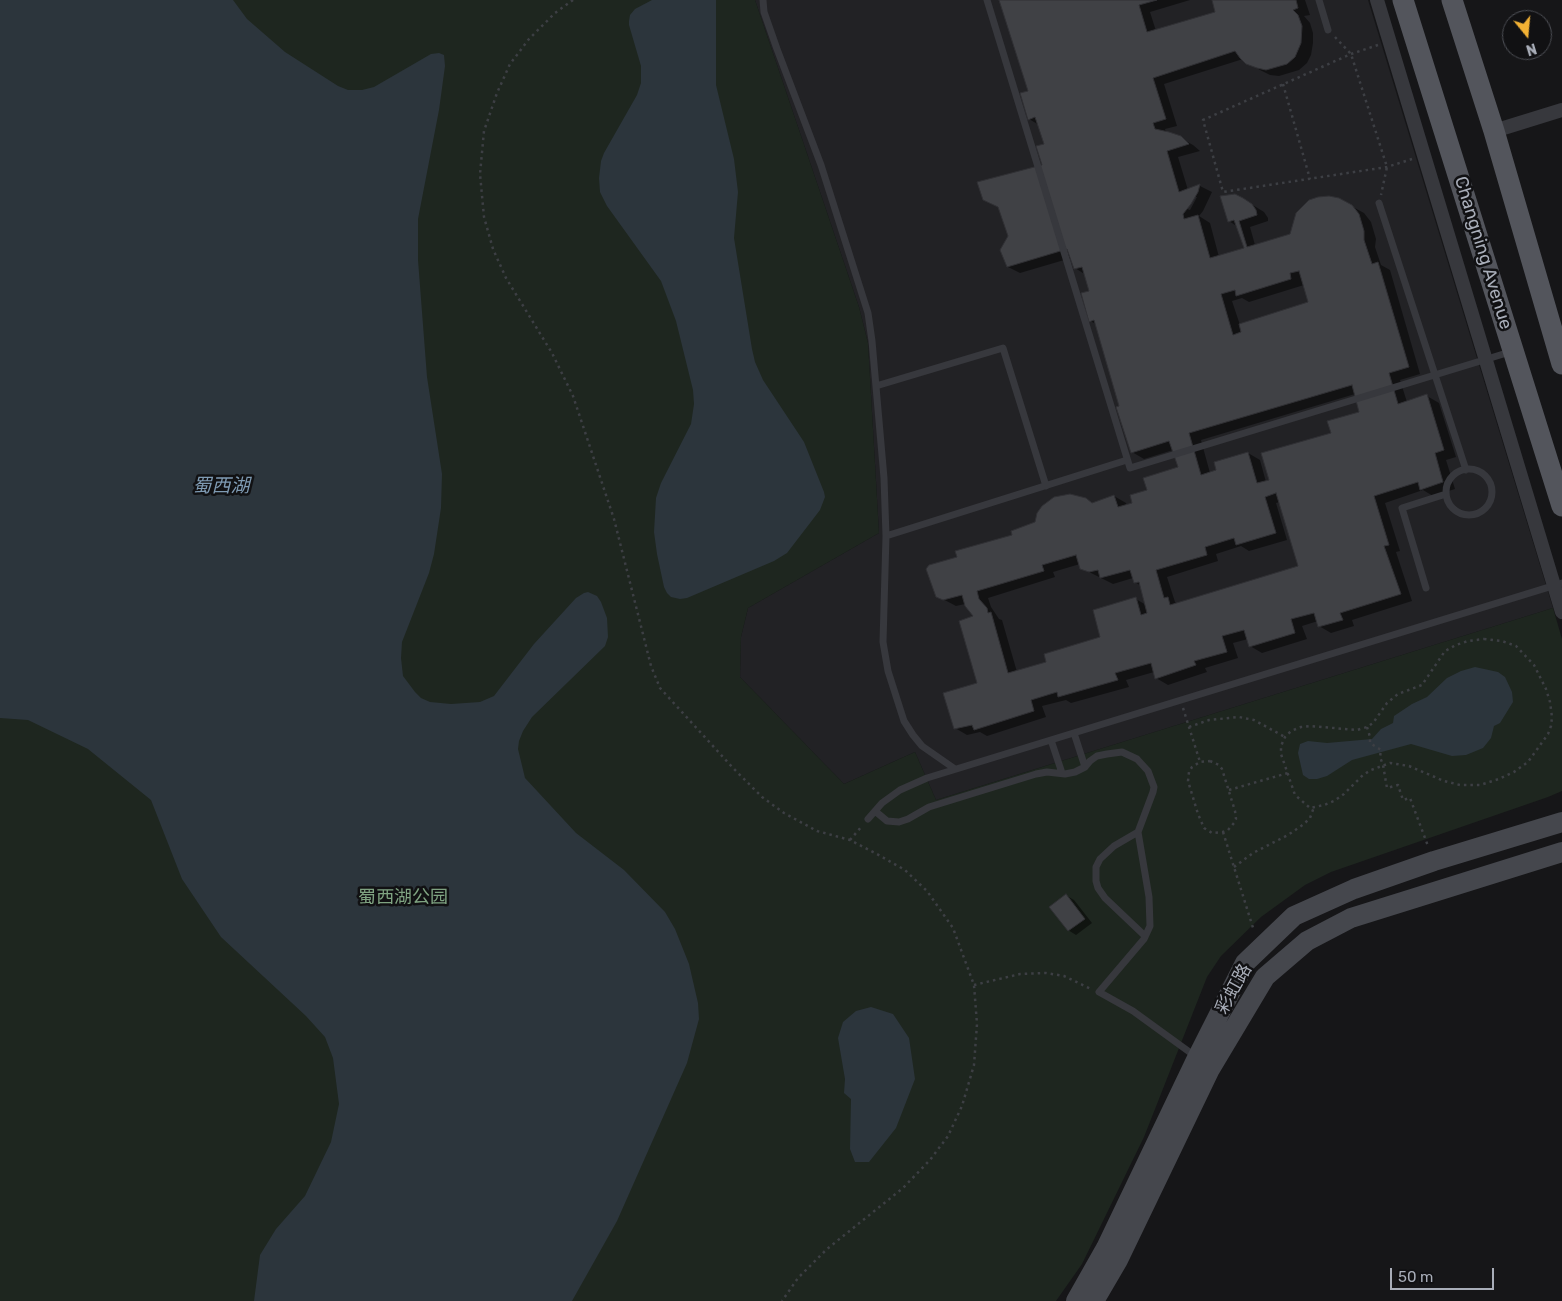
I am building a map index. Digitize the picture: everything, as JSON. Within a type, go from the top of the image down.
[{"type":"main road","name":"Changning Avenue","points":[[1403,0],[1562,506]]},
{"type":"main road","points":[[1452,0],[1551,314],[1562,364]]},
{"type":"main road","name":"彩虹路","points":[[1076,1301],[1106,1248],[1245,963],[1259,949],[1294,916],[1354,889],[1562,822]]},
{"type":"main road","name":"彩虹路","points":[[1094,1301],[1118,1260],[1210,1069],[1266,977],[1307,941],[1351,918],[1562,852]]},
{"type":"street","points":[[1377,0],[1486,360],[1558,584],[1562,612]]},
{"type":"street","points":[[1494,131],[1562,110]]},
{"type":"lane","points":[[763,0],[764,12],[824,174],[868,313],[884,478],[886,536],[884,642],[887,667],[904,721],[913,735],[922,746],[955,769]]},
{"type":"lane","points":[[987,0],[1130,468],[1514,351]]},
{"type":"lane","points":[[1319,0],[1328,30]]},
{"type":"lane","points":[[1379,203],[1466,470]]},
{"type":"lane","points":[[876,386],[1003,348],[1046,486]]},
{"type":"lane","points":[[886,536],[1127,460]]},
{"type":"lane","points":[[1466,470],[1478,471],[1485,475],[1490,482],[1492,490],[1488,506],[1481,512],[1473,515],[1465,515],[1451,508],[1446,494],[1446,486],[1455,473],[1466,470]]},
{"type":"lane","points":[[1426,588],[1402,508],[1446,494]]},
{"type":"lane","points":[[868,819],[882,803],[900,790],[927,778],[1558,584]]},
{"type":"lane","points":[[1074,733],[1086,767]]},
{"type":"lane","points":[[1051,740],[1062,774]]},
{"type":"lane","points":[[875,811],[886,821],[899,822],[928,807],[1036,774],[1075,772],[1086,767],[1097,756],[1122,752],[1137,759],[1148,771],[1153,782],[1153,792],[1138,832],[1144,861],[1151,919],[1150,926],[1145,936],[1099,992],[1133,1011],[1198,1058]]},
{"type":"lane","points":[[1138,832],[1114,846],[1100,859],[1096,868],[1096,881],[1098,888],[1105,898],[1145,936]]},
{"type":"path","points":[[573,0],[555,13],[529,39],[510,64],[497,93],[484,131],[480,174],[484,217],[493,249],[506,278],[552,353],[573,396],[614,519],[650,666],[660,688],[762,797],[784,814],[817,830],[850,840],[905,870],[927,891],[953,928],[974,985],[977,1024],[974,1065],[962,1106],[948,1136],[930,1160],[903,1188],[828,1249],[798,1278],[782,1301]]},
{"type":"path","points":[[1328,30],[1351,54],[1387,167],[1379,203]]},
{"type":"path","points":[[1389,41],[1351,54],[1203,120],[1223,192],[1387,167],[1424,156]]},
{"type":"path","points":[[1283,84],[1310,178]]},
{"type":"path","points":[[1484,639],[1502,641],[1516,646],[1534,665],[1546,689],[1552,717],[1548,734],[1528,762],[1514,772],[1499,779],[1480,784],[1460,785],[1444,781],[1403,765],[1390,763],[1370,770],[1334,801],[1310,808],[1295,795],[1281,754],[1285,737],[1291,731],[1310,726],[1357,730],[1367,727],[1373,723],[1387,704],[1398,694],[1422,685],[1446,651],[1468,640],[1484,639]]},
{"type":"path","points":[[1180,700],[1200,762]]},
{"type":"path","points":[[1189,727],[1209,720],[1239,717],[1254,720],[1285,737]]},
{"type":"path","points":[[1367,727],[1370,743],[1381,750],[1380,757],[1387,788],[1398,784],[1403,800],[1410,798],[1434,862]]},
{"type":"path","points":[[1200,762],[1210,762],[1219,765],[1224,773],[1236,819],[1231,827],[1223,832],[1212,833],[1204,828],[1198,814],[1188,777],[1192,767],[1200,762]]},
{"type":"path","points":[[1229,790],[1288,773]]},
{"type":"path","points":[[1234,867],[1253,853],[1288,835],[1304,824],[1310,818],[1314,807]]},
{"type":"path","points":[[850,840],[868,819]]},
{"type":"path","points":[[1223,832],[1259,949]]},
{"type":"path","points":[[974,985],[1020,974],[1046,972],[1064,976],[1099,992]]},
{"type":"shaded area","points":[[755,0],[1368,0],[1553,608],[936,800],[915,752],[844,784],[740,677],[741,637],[748,608],[879,533],[868,343],[859,307]]},
{"type":"green space","name":"蜀西湖公园","points":[[0,0],[755,0],[859,307],[868,343],[879,533],[748,608],[741,637],[740,677],[844,784],[915,752],[936,800],[1553,608],[1562,639],[1562,791],[1331,872],[1305,885],[1261,917],[1221,956],[1207,977],[1144,1137],[1082,1264],[1056,1301],[0,1301]]},
{"type":"water","name":"蜀西湖","points":[[0,0],[233,0],[247,19],[285,52],[338,86],[348,90],[362,90],[374,87],[431,54],[439,53],[444,55],[445,66],[439,110],[418,219],[418,260],[427,377],[442,474],[441,508],[429,573],[402,642],[403,676],[421,698],[430,702],[451,704],[480,702],[494,696],[534,644],[576,598],[588,592],[597,596],[607,618],[608,637],[605,646],[532,717],[523,731],[518,749],[525,778],[576,833],[624,870],[665,912],[675,929],[689,964],[698,1003],[699,1019],[687,1063],[617,1221],[572,1301],[254,1301],[260,1255],[276,1229],[305,1196],[331,1142],[339,1104],[333,1058],[325,1037],[306,1016],[221,937],[182,879],[151,800],[88,749],[28,720],[0,718]]},
{"type":"water","points":[[652,0],[716,0],[716,85],[734,159],[738,192],[734,238],[752,349],[755,362],[763,380],[804,442],[825,497],[820,510],[787,553],[774,561],[687,598],[680,599],[671,597],[664,587],[654,532],[656,498],[661,483],[691,424],[694,404],[693,390],[676,321],[661,281],[607,206],[600,192],[599,178],[604,153],[637,95],[641,83],[641,66],[629,25],[630,15],[635,9]]},
{"type":"water","points":[[1475,667],[1498,672],[1505,677],[1512,692],[1513,702],[1500,723],[1494,726],[1491,738],[1483,748],[1466,755],[1452,756],[1411,744],[1352,760],[1327,776],[1317,779],[1309,779],[1303,775],[1298,753],[1300,744],[1308,741],[1327,743],[1372,739],[1381,729],[1393,723],[1394,716],[1427,697],[1447,678]]},
{"type":"water","points":[[871,1007],[893,1014],[909,1038],[915,1079],[896,1128],[869,1162],[855,1162],[850,1149],[851,1099],[844,1093],[845,1079],[838,1038],[843,1022],[856,1011]]},
{"type":"building","points":[[999,0],[1157,0],[1139,5],[1147,32],[1215,12],[1212,0],[1296,0],[1298,8],[1293,10],[1298,15],[1302,26],[1301,43],[1295,57],[1287,64],[1266,70],[1257,68],[1246,64],[1235,51],[1153,78],[1166,119],[1153,123],[1155,129],[1181,136],[1189,144],[1167,151],[1179,192],[1200,184],[1198,192],[1183,214],[1184,219],[1198,215],[1210,258],[1244,248],[1234,220],[1228,222],[1220,196],[1235,194],[1252,204],[1256,210],[1257,215],[1239,221],[1247,247],[1290,234],[1296,213],[1309,200],[1329,196],[1339,198],[1352,205],[1359,214],[1364,231],[1364,240],[1372,264],[1378,262],[1409,367],[1389,373],[1398,404],[1427,394],[1444,450],[1435,453],[1443,482],[1420,490],[1418,482],[1374,496],[1389,545],[1384,546],[1401,594],[1340,613],[1343,620],[1318,627],[1314,613],[1291,619],[1295,633],[1249,647],[1244,630],[1222,636],[1227,652],[1194,661],[1196,665],[1155,679],[1151,663],[1115,673],[1118,680],[1058,697],[1057,692],[1031,700],[1034,711],[974,730],[972,725],[954,729],[943,693],[977,683],[959,621],[973,616],[965,606],[962,595],[943,600],[936,597],[926,569],[929,565],[957,557],[955,551],[1012,535],[1011,531],[1035,522],[1037,513],[1042,506],[1054,497],[1070,494],[1086,498],[1092,503],[1114,495],[1118,507],[1132,503],[1130,495],[1147,490],[1143,478],[1178,467],[1169,441],[1131,453],[1116,407],[1119,406],[1094,320],[1089,322],[1081,293],[1089,291],[1082,267],[1074,269],[1067,249],[1007,267],[1000,250],[1008,236],[998,207],[983,200],[977,182],[1042,165],[1036,146],[1044,144],[1035,117],[1028,120],[1020,93],[1028,91]],"holes":[[[1299,271],[1308,302],[1239,324],[1241,332],[1233,335],[1221,294],[1235,290],[1236,296],[1291,279],[1290,273]],[[1352,385],[1359,412],[1327,421],[1331,433],[1261,453],[1269,480],[1257,483],[1248,452],[1214,462],[1216,470],[1201,475],[1189,433]],[[1276,493],[1298,566],[1170,605],[1168,597],[1164,598],[1156,570],[1207,555],[1205,547],[1234,538],[1236,545],[1276,533],[1265,497]],[[1076,555],[1080,569],[1089,572],[1098,570],[1100,578],[1130,570],[1134,583],[1139,582],[1147,613],[1141,615],[1136,597],[1093,610],[1100,637],[1044,654],[1046,662],[1008,673],[991,612],[988,613],[987,608],[979,599],[977,591],[1044,571],[1042,565]]]},
{"type":"building","points":[[1066,894],[1085,919],[1068,931],[1049,907]]}]
